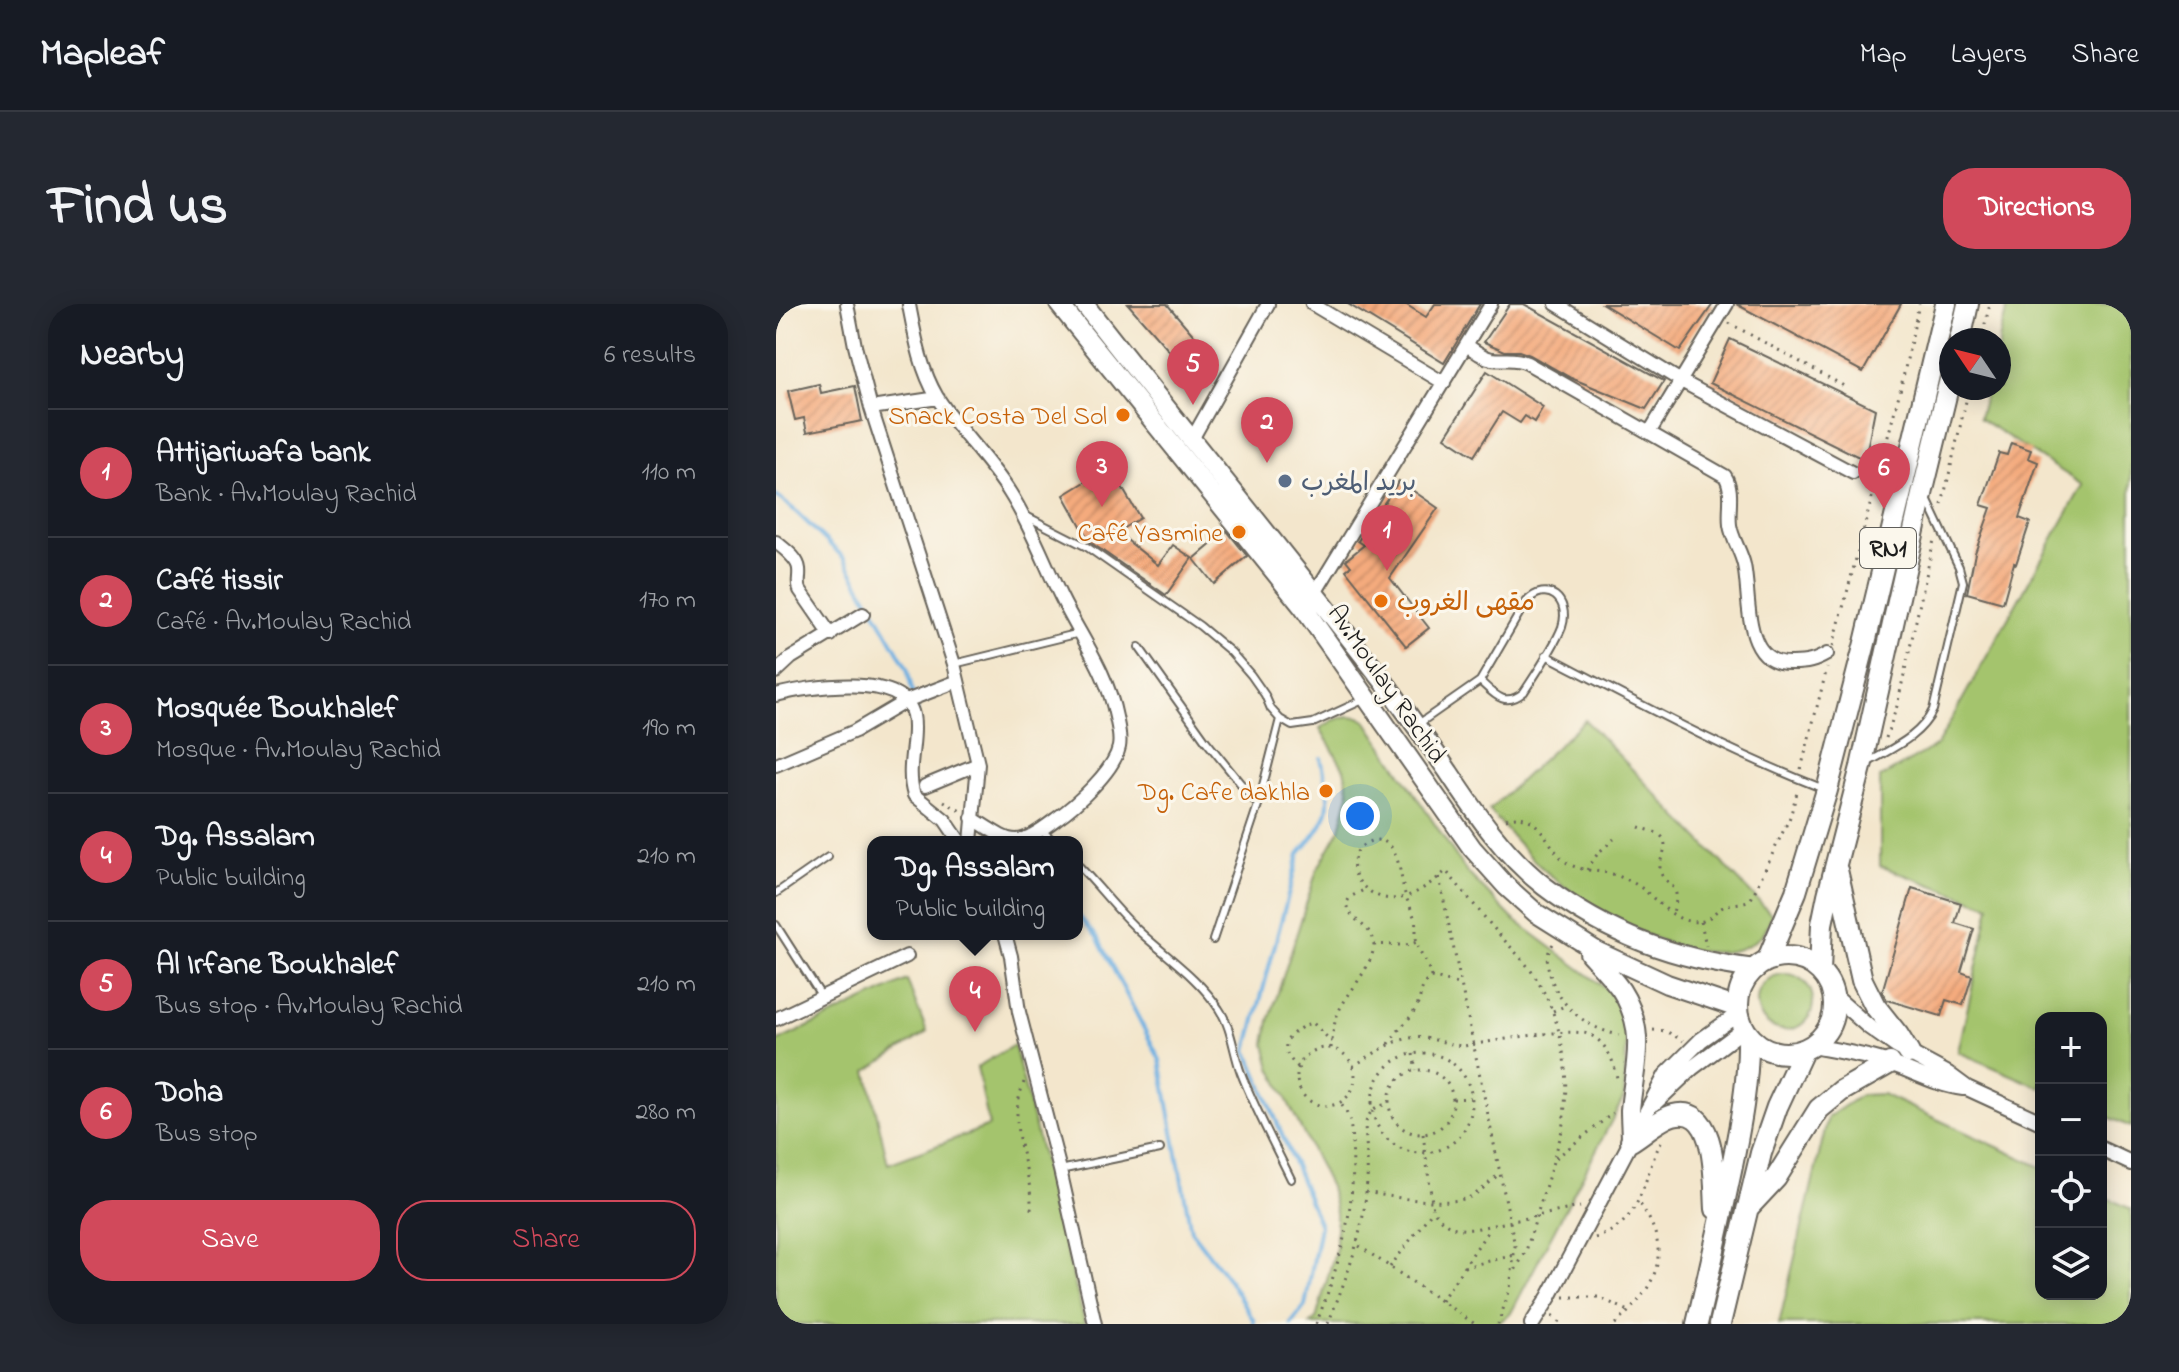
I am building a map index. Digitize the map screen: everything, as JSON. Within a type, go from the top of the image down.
[{"type":"highway","name":"RN1","points":[[1697,1324],[1739,1132],[1748,1054],[1739,993],[1745,980],[1761,965],[1796,892],[1827,790],[1946,304]]},
{"type":"highway","points":[[1963,328],[1968,304]]},
{"type":"highway","name":"RN1","points":[[1820,971],[1822,924],[1828,895],[1861,767],[1945,400]]},
{"type":"highway","points":[[1836,866],[1862,980],[1875,1006],[1909,1053]]},
{"type":"highway","points":[[1742,1022],[1767,1050],[1791,1054],[1808,1048],[1823,1037],[1831,1024],[1835,1010],[1834,996],[1829,982],[1820,971],[1809,962],[1795,958],[1781,957],[1761,965]]},
{"type":"highway","points":[[1720,1324],[1769,1127],[1808,1048]]},
{"type":"highway","points":[[1747,1209],[1776,1178],[1819,1109],[1841,1091],[1890,1063]]},
{"type":"highway","points":[[1631,1141],[1674,1114],[1686,1114],[1699,1121],[1710,1140],[1718,1232]]},
{"type":"main road","name":"Av.Moulay Rachid","points":[[1059,304],[1417,725],[1490,833],[1516,860],[1544,886],[1607,927],[1653,947],[1702,961],[1761,965]]},
{"type":"main road","name":"Av.Moulay Rachid","points":[[1084,304],[1309,600],[1368,698],[1482,860],[1520,900],[1576,939],[1742,1022]]},
{"type":"main road","points":[[1576,939],[1621,990],[1633,1014],[1638,1055],[1630,1111],[1631,1141]]},
{"type":"street","points":[[847,304],[871,408],[954,664],[978,764],[968,836]]},
{"type":"street","points":[[1191,441],[1268,304]]},
{"type":"street","points":[[1312,304],[1444,383]]},
{"type":"street","points":[[1309,600],[1491,304]]},
{"type":"street","points":[[1556,304],[1681,381],[1853,473]]},
{"type":"street","points":[[1649,433],[1727,304]]},
{"type":"street","points":[[909,305],[925,374],[938,398],[1009,491],[1023,515],[1111,694],[1120,739],[1114,759],[1082,797],[1033,836]]},
{"type":"street","points":[[1467,345],[1486,358],[1518,359],[1527,363],[1727,479],[1730,525],[1742,558],[1759,649],[1774,661],[1785,664],[1809,662],[1830,653]]},
{"type":"street","points":[[871,408],[938,398]]},
{"type":"street","points":[[776,542],[794,559],[798,566],[797,584],[831,635]]},
{"type":"street","points":[[776,672],[791,658],[863,614]]},
{"type":"street","points":[[776,765],[855,731],[906,701],[958,681]]},
{"type":"street","points":[[776,695],[807,688],[852,684],[886,691],[906,701],[913,713],[910,774],[914,795],[962,836]]},
{"type":"street","points":[[925,786],[978,764]]},
{"type":"street","points":[[972,820],[1001,836]]},
{"type":"street","points":[[1007,940],[1019,1012],[1060,1170],[1095,1324]]},
{"type":"street","points":[[776,1019],[907,956]]},
{"type":"street","points":[[1834,996],[1869,1027],[1967,1088]]},
{"type":"street","points":[[1532,1324],[1666,1075],[1714,1029],[1742,1022]]},
{"type":"street","points":[[1808,1048],[1856,1054],[1890,1063],[1944,1084],[1967,1088],[2035,1119]]},
{"type":"street","points":[[2107,1152],[2131,1163]]},
{"type":"lane","points":[[1861,767],[1911,738],[1929,718],[1961,597],[1962,575],[1923,490]]},
{"type":"lane","points":[[1023,515],[1087,547],[1200,626],[1231,652],[1251,675],[1271,709],[1292,726],[1313,723],[1368,698]]},
{"type":"lane","points":[[1417,725],[1480,681],[1526,602],[1539,591],[1555,595],[1563,609],[1562,627],[1524,692],[1516,699],[1509,700],[1495,695],[1480,681]]},
{"type":"lane","points":[[954,664],[1080,633]]},
{"type":"lane","points":[[1139,647],[1206,741],[1258,805]]},
{"type":"lane","points":[[1546,655],[1711,741],[1827,790]]},
{"type":"lane","points":[[1213,940],[1258,805],[1280,719]]},
{"type":"lane","points":[[1042,830],[1048,836]]},
{"type":"lane","points":[[776,893],[828,857]]},
{"type":"lane","points":[[1083,870],[1140,932],[1168,955],[1220,1010],[1249,1092],[1291,1179]]},
{"type":"lane","points":[[776,925],[822,997]]},
{"type":"lane","points":[[1060,1170],[1160,1149]]},
{"type":"path","points":[[1506,819],[1514,816],[1534,824],[1545,833],[1564,861],[1577,868],[1630,880],[1662,907],[1691,921],[1701,921],[1725,905],[1744,904],[1751,899],[1790,817],[1901,387],[1919,304]]},
{"type":"path","points":[[1984,328],[1990,304]]},
{"type":"path","points":[[1719,318],[1844,386]]},
{"type":"path","points":[[1881,755],[1897,706],[1966,400]]},
{"type":"path","points":[[925,786],[972,820]]},
{"type":"path","points":[[1639,827],[1663,838],[1665,848],[1660,870],[1663,879],[1676,893],[1673,913]]},
{"type":"path","points":[[1431,977],[1417,942],[1415,918],[1405,896],[1394,852],[1382,839],[1363,845],[1354,857],[1355,876],[1366,889],[1386,899],[1405,896],[1420,891],[1446,871],[1518,953],[1537,979],[1553,1011],[1565,1058],[1566,1097],[1561,1135],[1523,1258],[1513,1274]]},
{"type":"path","points":[[1587,870],[1594,856],[1614,839]]},
{"type":"path","points":[[1439,877],[1512,1222],[1513,1274],[1498,1324]]},
{"type":"path","points":[[1331,1048],[1339,1009],[1362,977],[1374,945],[1371,935],[1355,921],[1346,904],[1350,897],[1366,889]]},
{"type":"path","points":[[1701,921],[1706,946]]},
{"type":"path","points":[[1374,945],[1403,946],[1417,942]]},
{"type":"path","points":[[1553,944],[1546,957],[1548,966],[1554,986],[1567,1005],[1605,1032],[1627,1036]]},
{"type":"path","points":[[1431,977],[1461,985]]},
{"type":"path","points":[[1389,1045],[1416,1008],[1423,984],[1431,977]]},
{"type":"path","points":[[1553,1011],[1567,1005]]},
{"type":"path","points":[[1298,1067],[1286,1053],[1285,1043],[1306,1023],[1313,1023],[1332,1042]]},
{"type":"path","points":[[1644,1033],[1656,1029],[1666,1031],[1686,1043]]},
{"type":"path","points":[[1353,1066],[1389,1045],[1419,1037],[1455,1046],[1559,1033],[1585,1033],[1604,1047],[1613,1062],[1617,1081]]},
{"type":"path","points":[[1331,1048],[1344,1054],[1353,1066],[1354,1087],[1346,1099],[1334,1106],[1319,1106],[1307,1100],[1299,1088],[1298,1067],[1311,1052],[1318,1049],[1331,1048]]},
{"type":"path","points":[[1413,1054],[1416,1071]]},
{"type":"path","points":[[1413,1054],[1440,1057],[1456,1066],[1467,1081],[1471,1098],[1469,1118],[1460,1135],[1445,1148],[1425,1153],[1407,1151],[1390,1141],[1378,1127],[1373,1109],[1374,1090],[1382,1074],[1396,1061],[1413,1054]]},
{"type":"path","points":[[1416,1071],[1437,1075],[1448,1085],[1453,1099],[1450,1116],[1445,1123],[1423,1134],[1400,1127],[1389,1105],[1389,1097],[1396,1083],[1401,1077],[1416,1071]]},
{"type":"path","points":[[1031,1211],[1032,1190],[1015,1118],[1024,1082],[1035,1077]]},
{"type":"path","points":[[1453,1099],[1471,1098]]},
{"type":"path","points":[[1316,1324],[1337,1270],[1350,1218],[1353,1174],[1351,1120],[1340,1103]]},
{"type":"path","points":[[1328,1324],[1357,1245],[1368,1166],[1365,1125],[1373,1109],[1389,1105]]},
{"type":"path","points":[[1554,1160],[1622,1107]]},
{"type":"path","points":[[1579,1240],[1613,1230],[1639,1202],[1650,1166],[1667,1132]]},
{"type":"path","points":[[1423,1134],[1433,1210],[1450,1227],[1462,1230],[1491,1226],[1580,1207]]},
{"type":"path","points":[[1366,1192],[1451,1201],[1478,1192],[1500,1173]]},
{"type":"path","points":[[1615,1324],[1650,1283],[1658,1262],[1656,1230],[1639,1202]]},
{"type":"path","points":[[1390,1267],[1433,1210]]},
{"type":"path","points":[[1441,1301],[1491,1226]]},
{"type":"path","points":[[1357,1245],[1475,1324]]},
{"type":"path","points":[[1464,1267],[1515,1255]]},
{"type":"path","points":[[1549,1297],[1598,1297],[1629,1311]]},
{"type":"green space","points":[[2008,304],[2131,304],[2131,1127],[2107,1117],[2107,1012],[2035,1012],[2035,1085],[1958,1052],[1990,906],[1880,866],[1880,778],[1937,745],[2083,485],[1979,418],[1984,400],[2011,400],[2011,328],[2002,328]]},
{"type":"green space","points":[[1348,716],[1367,722],[1466,871],[1513,919],[1607,989],[1627,1025],[1624,1097],[1511,1313],[1497,1324],[1310,1324],[1316,1319],[1336,1248],[1336,1213],[1330,1187],[1271,1068],[1265,1044],[1269,1021],[1317,870],[1340,829],[1349,793],[1344,769],[1320,728]]},
{"type":"green space","points":[[1585,720],[1772,915],[1759,938],[1733,951],[1706,952],[1676,946],[1645,934],[1614,919],[1561,884],[1529,855],[1489,810]]},
{"type":"green space","points":[[1785,974],[1805,982],[1813,1002],[1805,1022],[1785,1030],[1765,1022],[1757,1002],[1765,982]]},
{"type":"green space","points":[[907,980],[927,1032],[867,1071],[888,1164],[989,1126],[977,1067],[1014,1045],[1085,1324],[776,1324],[776,1042]]},
{"type":"green space","points":[[1882,1094],[2035,1164],[2035,1300],[2107,1300],[2107,1198],[2131,1209],[2131,1324],[1779,1324],[1828,1117],[1861,1095]]},
{"type":"building","points":[[1128,304],[1167,304],[1202,345],[1196,351],[1213,371],[1198,384]]},
{"type":"building","points":[[1348,304],[1405,304],[1426,317],[1435,304],[1480,304],[1444,363]]},
{"type":"building","points":[[1510,304],[1524,304],[1664,381],[1646,409],[1571,378],[1530,355],[1505,351],[1484,342]]},
{"type":"building","points":[[1603,304],[1713,304],[1680,351]]},
{"type":"building","points":[[1736,304],[1901,304],[1863,372]]},
{"type":"building","points":[[1730,339],[1875,409],[1865,460],[1710,383]]},
{"type":"building","points":[[1487,371],[1543,407],[1534,422],[1525,416],[1520,423],[1502,412],[1474,456],[1445,437]]},
{"type":"building","points":[[819,384],[821,393],[855,386],[862,421],[807,432],[804,418],[795,420],[788,391]]},
{"type":"building","points":[[2011,443],[2031,450],[2028,458],[2038,462],[2019,518],[2030,522],[2003,603],[1967,593],[1975,553],[1991,508],[1981,505],[1999,453],[2007,455]]},
{"type":"building","points":[[1110,467],[1140,518],[1117,532],[1158,565],[1173,545],[1192,558],[1166,595],[1090,542],[1064,495]]},
{"type":"building","points":[[1399,481],[1438,508],[1390,578],[1429,628],[1406,646],[1346,570],[1351,566],[1346,560],[1364,545],[1358,541]]},
{"type":"building","points":[[1227,531],[1247,556],[1214,584],[1194,559]]},
{"type":"building","points":[[1912,888],[1961,903],[1955,923],[1974,929],[1961,972],[1972,976],[1963,1005],[1946,1000],[1941,1016],[1887,1000],[1882,992]]},
{"type":"waterway","points":[[776,496],[844,558],[907,668],[917,712]]},
{"type":"waterway","points":[[1291,1324],[1305,1306],[1320,1226],[1247,1050],[1299,854],[1319,829],[1327,809],[1327,788],[1321,758]]},
{"type":"waterway","points":[[950,820],[975,836]]},
{"type":"waterway","points":[[1083,921],[1097,937],[1160,1060],[1191,1231],[1229,1280],[1253,1324]]},
{"type":"place","name":"Al Irfane Boukhalef","points":[[1193,405]]},
{"type":"place","name":"Snack Costa Del Sol","points":[[1123,415]]},
{"type":"place","name":"Café tissir","points":[[1267,463]]},
{"type":"place","name":"بريد المغرب","points":[[1285,481]]},
{"type":"place","name":"Mosquée Boukhalef","points":[[1102,507]]},
{"type":"place","name":"Doha","points":[[1884,509]]},
{"type":"place","name":"Café Yasmine","points":[[1239,532]]},
{"type":"place","name":"Attijariwafa bank","points":[[1387,571]]},
{"type":"place","name":"مقهى الغروب","points":[[1381,601]]},
{"type":"place","name":"Dg. Cafe dakhla","points":[[1326,791]]},
{"type":"place","name":"Dg. Assalam","points":[[975,1032]]}]
